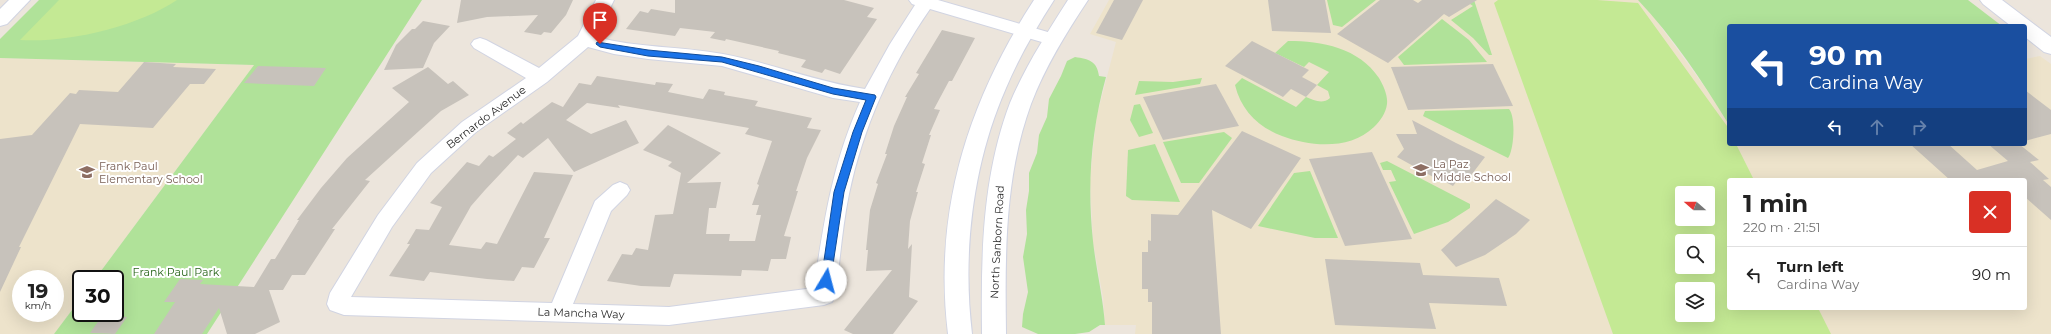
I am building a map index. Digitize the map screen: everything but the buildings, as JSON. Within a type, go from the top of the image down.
[{"type":"main road","points":[[0,20],[20,0]]},
{"type":"main road","points":[[960,334],[957,306],[958,256],[962,206],[970,162],[990,99],[1012,52],[1044,0]]},
{"type":"main road","name":"North Sanborn Road","points":[[994,334],[996,220],[1002,170],[1020,105],[1036,69],[1052,39],[1078,0]]},
{"type":"main road","points":[[1990,0],[2021,24]]},
{"type":"main road","points":[[2027,28],[2051,47]]},
{"type":"street","name":"Bernardo Avenue","points":[[338,304],[338,299],[385,221],[424,168],[469,127],[540,77],[585,40],[605,0]]},
{"type":"street","points":[[585,40],[614,48],[648,53],[722,60],[759,69],[833,91],[872,97],[906,29],[924,1],[1052,39]]},
{"type":"street","points":[[480,44],[540,77]]},
{"type":"street","name":"La Mancha Way","points":[[338,304],[344,306],[669,316],[824,296],[839,192],[857,132],[872,97]]},
{"type":"street","points":[[559,312],[602,207],[620,190]]},
{"type":"shaded area","name":"La Paz Middle School","points":[[1109,0],[1638,0],[1653,16],[1712,97],[1727,122],[1727,146],[2027,146],[2027,59],[2040,56],[2051,64],[2051,334],[1135,334],[1136,325],[1105,325],[1103,297],[1093,242],[1090,180],[1096,119],[1116,42],[1090,34]]},
{"type":"shaded area","name":"Frank Paul Elementary School","points":[[0,58],[254,65],[102,270],[72,270],[72,310],[64,321],[64,270],[12,270],[12,322],[63,322],[54,334],[0,334]]},
{"type":"green space","name":"Frank Paul Park","points":[[39,0],[422,0],[207,334],[54,334],[72,310],[72,322],[124,322],[124,270],[102,270],[254,65],[0,58],[0,39]]},
{"type":"green space","points":[[59,0],[177,0],[161,10],[142,18],[101,31],[59,39],[20,40]]},
{"type":"green space","points":[[1327,0],[1376,0],[1342,27],[1333,25]]},
{"type":"green space","points":[[1464,0],[1474,0],[1492,55],[1489,55],[1473,38],[1451,20],[1473,6]]},
{"type":"green space","points":[[1498,0],[1597,0],[1638,3],[1727,126],[1727,146],[1737,146],[1753,178],[1727,178],[1727,310],[1819,310],[1831,334],[1613,334],[1494,3]]},
{"type":"green space","points":[[1638,0],[1968,0],[1999,24],[1727,24],[1727,122],[1687,60],[1651,14]]},
{"type":"green space","points":[[1442,19],[1469,40],[1487,62],[1404,65],[1398,57]]},
{"type":"green space","points":[[1288,41],[1301,41],[1339,48],[1350,53],[1371,68],[1382,84],[1387,101],[1384,114],[1374,127],[1354,140],[1342,143],[1318,144],[1293,140],[1273,132],[1265,128],[1246,110],[1235,85],[1242,78],[1296,107],[1306,97],[1321,102],[1330,98],[1328,91],[1317,85],[1329,72],[1309,62],[1304,67],[1275,53]]},
{"type":"green space","points":[[1075,57],[1092,62],[1098,71],[1099,76],[1106,77],[1094,138],[1090,199],[1093,241],[1105,325],[1100,325],[1089,332],[1075,334],[1038,334],[1022,327],[1023,314],[1028,292],[1023,257],[1027,234],[1026,210],[1029,191],[1029,173],[1037,153],[1039,135],[1047,117],[1049,99],[1067,61]]},
{"type":"green space","points":[[1202,78],[1200,84],[1135,95],[1139,81],[1173,82]]},
{"type":"green space","points":[[1140,104],[1153,133],[1139,137],[1130,120],[1134,105]]},
{"type":"green space","points":[[1509,109],[1513,119],[1513,141],[1508,158],[1423,116],[1425,111]]},
{"type":"green space","points":[[1224,132],[1232,138],[1199,183],[1181,183],[1163,142]]},
{"type":"green space","points":[[1155,144],[1180,202],[1132,200],[1126,196],[1128,150]]},
{"type":"green space","points":[[1387,161],[1470,204],[1470,208],[1448,222],[1414,234],[1389,182],[1396,181],[1391,170],[1383,170],[1380,163]]},
{"type":"green space","points":[[1310,171],[1338,238],[1315,238],[1258,226],[1294,173]]},
{"type":"place","name":"La Paz Middle School","points":[[1421,170]]},
{"type":"place","name":"Frank Paul Elementary School","points":[[87,172]]},
{"type":"route","points":[[600,44],[614,48],[648,53],[722,60],[759,69],[833,91],[872,97],[857,132],[839,192],[826,281]]}]
